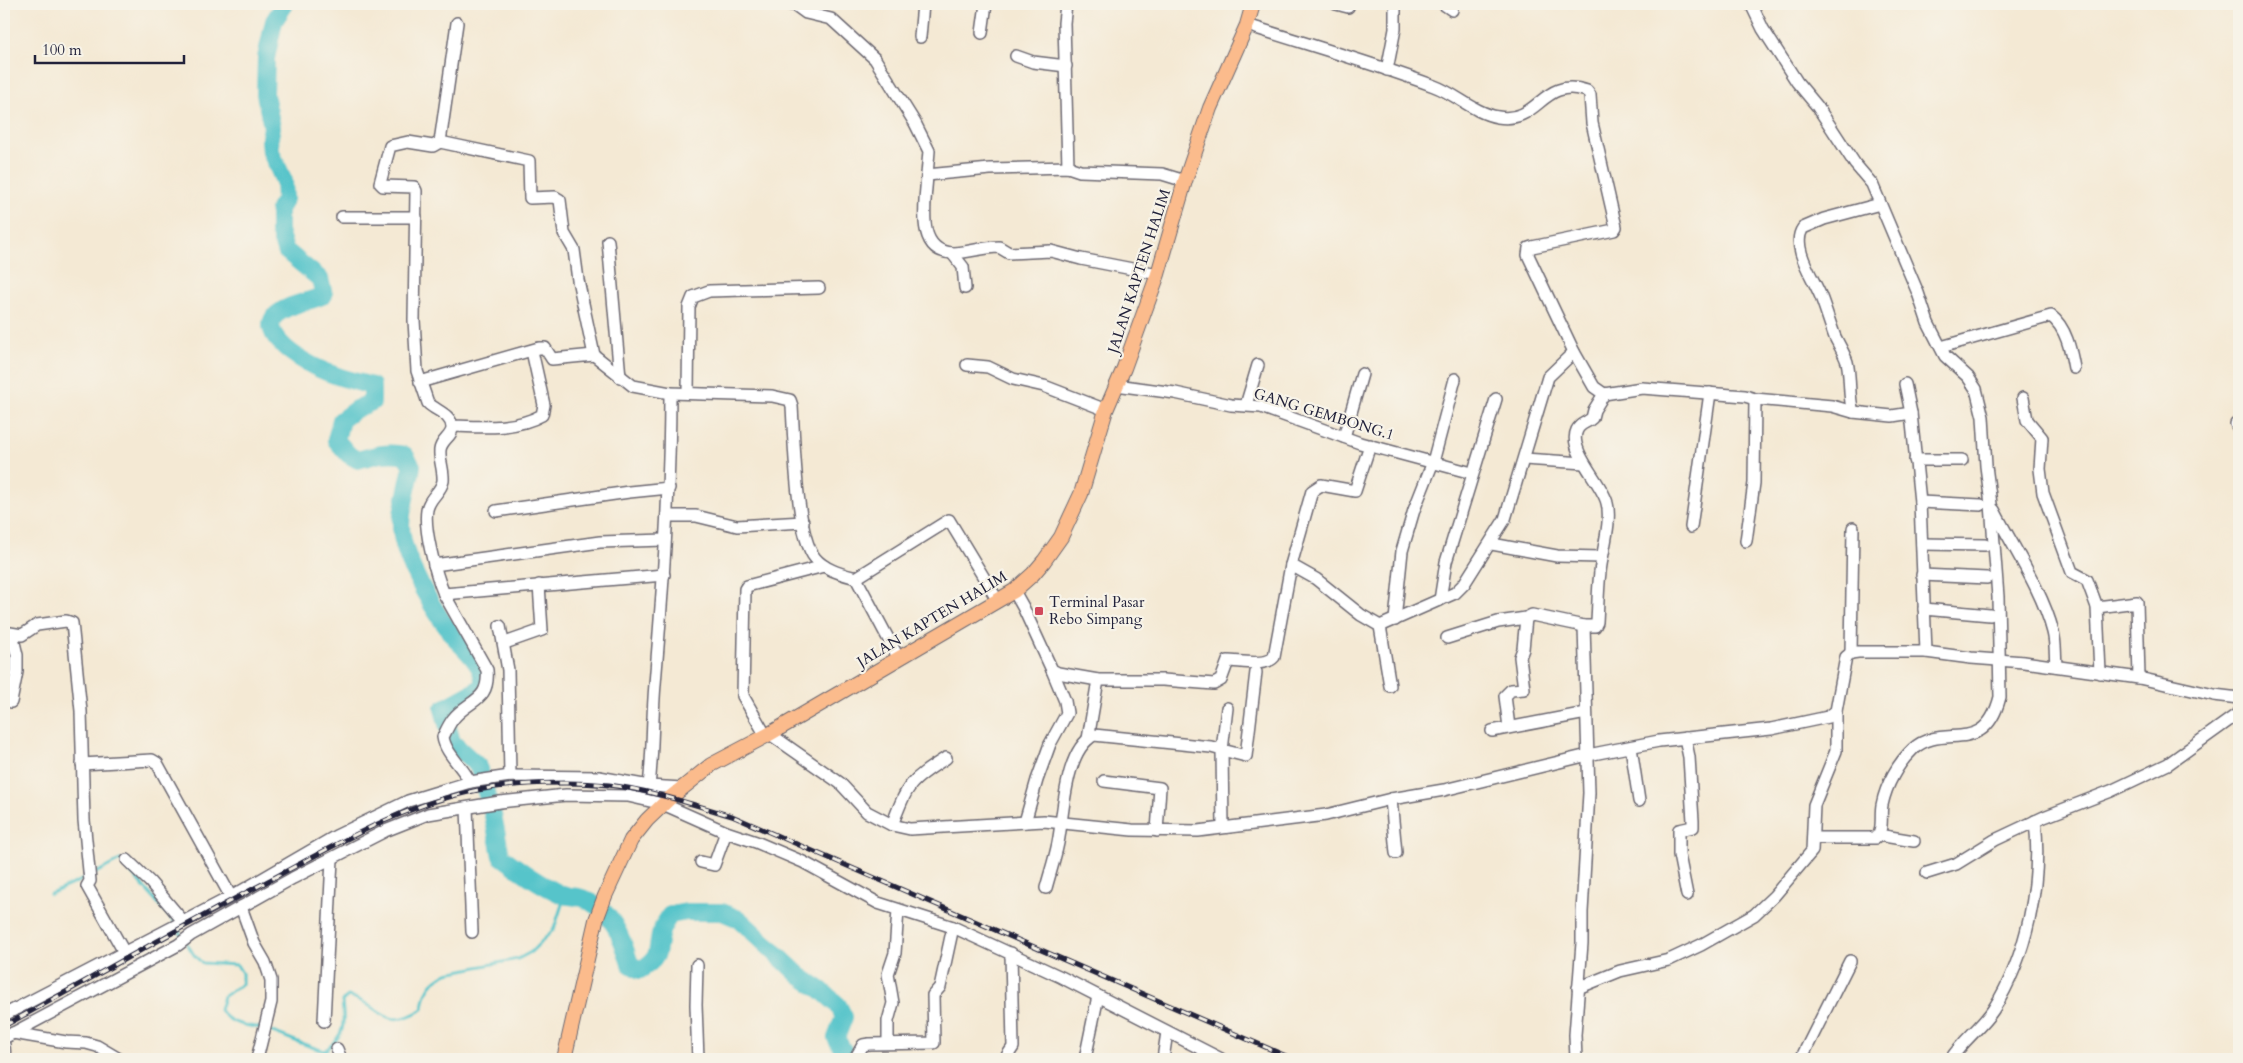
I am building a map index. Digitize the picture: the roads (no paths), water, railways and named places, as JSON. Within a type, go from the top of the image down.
[{"type":"main road","name":"JALAN KAPTEN HALIM","points":[[564,1059],[596,920],[604,896],[631,840],[663,804],[711,765],[768,735],[1014,591],[1033,574],[1061,537],[1081,494],[1106,410],[1124,368],[1158,274],[1185,181],[1210,108],[1247,25],[1253,4]]},
{"type":"street","points":[[793,4],[806,13],[831,19],[875,59],[915,123],[929,150],[926,234],[931,244],[952,253],[963,267],[965,288]]},
{"type":"street","points":[[920,37],[923,4]]},
{"type":"street","points":[[982,33],[986,4]]},
{"type":"street","points":[[1066,4],[1064,23],[1068,167]]},
{"type":"street","points":[[1336,4],[1348,7]]},
{"type":"street","points":[[1751,4],[1764,29],[1797,82],[1817,106],[1855,164],[1872,184],[1918,293],[1928,323],[1945,356],[1968,377],[1976,389],[1983,417],[1986,505],[1998,597],[2000,697],[1998,705],[1985,728],[1976,733],[1929,740],[1912,750],[1888,785],[1882,805],[1878,835]]},
{"type":"street","points":[[1387,70],[1395,29],[1394,9]]},
{"type":"street","points":[[440,142],[457,23]]},
{"type":"street","points":[[1247,25],[1444,90],[1476,109],[1499,118],[1519,118],[1537,106],[1548,94],[1562,88],[1580,89],[1590,95],[1592,123],[1616,227],[1614,230],[1532,246],[1529,248],[1528,254],[1574,352],[1594,387],[1604,394],[1642,388],[1745,396],[1755,399],[1832,406],[1853,412],[1892,416],[1911,413]]},
{"type":"street","points":[[1016,56],[1033,62],[1066,66]]},
{"type":"street","points":[[474,781],[444,743],[443,737],[454,718],[483,695],[488,684],[487,670],[444,594],[434,565],[427,512],[428,504],[440,490],[443,480],[440,451],[442,443],[451,433],[452,426],[445,414],[428,404],[420,382],[414,320],[415,188],[383,186],[380,183],[388,147],[408,142],[433,146],[440,142],[529,161],[530,198],[559,199],[564,233],[574,250],[578,280],[594,354],[633,386],[670,393],[688,392],[772,396],[790,400],[803,522],[808,546],[814,557],[824,566],[856,578],[899,659]]},
{"type":"street","points":[[927,175],[990,169],[1068,167],[1080,171],[1162,174],[1185,181]]},
{"type":"street","points":[[1853,412],[1849,399],[1846,361],[1821,296],[1806,266],[1800,248],[1799,235],[1802,228],[1824,219],[1880,204]]},
{"type":"street","points":[[342,217],[416,217]]},
{"type":"street","points":[[608,241],[620,377]]},
{"type":"street","points":[[952,253],[999,247],[1009,253],[1051,251],[1081,259],[1158,274]]},
{"type":"street","points":[[688,392],[688,307],[693,297],[709,291],[819,288]]},
{"type":"street","points":[[1942,347],[2051,316],[2057,320],[2070,347],[2074,368]]},
{"type":"street","points":[[420,382],[532,350],[545,348],[552,359],[594,354]]},
{"type":"street","points":[[452,426],[517,424],[531,421],[542,415],[544,405],[532,350]]},
{"type":"street","points":[[1380,626],[1455,593],[1464,584],[1492,544],[1505,519],[1548,377],[1574,352]]},
{"type":"street","points":[[968,365],[988,367],[1013,378],[1044,386],[1106,410]]},
{"type":"street","points":[[1246,405],[1258,365]]},
{"type":"street","points":[[1344,437],[1362,374]]},
{"type":"street","points":[[1395,620],[1402,551],[1414,510],[1433,462],[1455,379]]},
{"type":"street","points":[[1905,384],[1911,413],[1920,502],[1926,652]]},
{"type":"street","name":"GANG GEMBONG.1","points":[[1116,385],[1175,393],[1231,404],[1261,407],[1344,437],[1472,473]]},
{"type":"street","points":[[650,786],[653,710],[668,516],[670,393]]},
{"type":"street","points":[[1691,527],[1710,393]]},
{"type":"street","points":[[1447,638],[1498,622],[1526,618],[1532,615],[1584,626],[1595,626],[1597,622],[1608,502],[1584,462],[1576,444],[1576,430],[1592,418],[1594,410],[1604,394]]},
{"type":"street","points":[[2023,398],[2027,420],[2042,438],[2040,469],[2043,493],[2072,572],[2087,580],[2097,607],[2100,673]]},
{"type":"street","points":[[1440,600],[1446,562],[1496,399]]},
{"type":"street","points":[[1746,541],[1754,483],[1755,399]]},
{"type":"street","points":[[1052,670],[1098,680],[1163,680],[1210,685],[1221,680],[1228,660],[1271,661],[1274,657],[1291,565],[1312,491],[1321,485],[1355,491],[1370,445]]},
{"type":"street","points":[[1524,459],[1584,462]]},
{"type":"street","points":[[1915,460],[1962,460]]},
{"type":"street","points":[[496,511],[669,488]]},
{"type":"street","points":[[1920,502],[1986,505]]},
{"type":"street","points":[[1986,505],[2032,583],[2048,618],[2053,633],[2056,666]]},
{"type":"street","points":[[668,516],[696,516],[737,526],[803,522]]},
{"type":"street","points":[[856,578],[949,520],[998,601]]},
{"type":"street","points":[[1850,653],[1853,528]]},
{"type":"street","points":[[434,565],[600,542],[665,540]]},
{"type":"street","points":[[1492,544],[1557,556],[1602,557]]},
{"type":"street","points":[[1922,544],[1985,544]]},
{"type":"street","points":[[1291,565],[1316,579],[1361,615],[1380,626]]},
{"type":"street","points":[[824,566],[747,586],[745,589],[743,696],[768,735],[840,782],[867,812],[892,826],[910,829],[1025,822],[1061,822],[1157,831],[1198,831],[1326,815],[1391,799],[1444,790],[1588,755],[1673,738],[1771,730],[1828,717],[1836,711]]},
{"type":"street","points":[[444,594],[664,575]]},
{"type":"street","points":[[1922,575],[1986,578]]},
{"type":"street","points":[[504,643],[542,630],[539,585]]},
{"type":"street","points":[[1014,591],[1052,670],[1065,701],[1067,713],[1050,744],[1036,780],[1025,822]]},
{"type":"street","points":[[2097,607],[2137,602],[2139,678]]},
{"type":"street","points":[[1924,609],[1990,615]]},
{"type":"street","points":[[1509,727],[1505,696],[1511,690],[1524,688],[1520,657],[1523,649],[1526,618]]},
{"type":"street","points":[[11,702],[17,672],[17,655],[8,633],[22,634],[37,625],[66,621],[72,623],[81,711],[82,764],[90,880],[87,886],[124,952]]},
{"type":"street","points":[[500,626],[508,670],[510,776]]},
{"type":"street","points":[[1380,626],[1390,686]]},
{"type":"street","points":[[1576,1059],[1589,793],[1586,713],[1587,664],[1584,626]]},
{"type":"street","points":[[1578,988],[1620,971],[1669,960],[1722,934],[1754,915],[1808,858],[1812,851],[1814,838],[1812,812],[1814,804],[1836,751],[1836,711],[1846,657],[1850,653],[1870,651],[1926,652],[2056,666],[2139,678],[2214,695],[2239,698]]},
{"type":"street","points":[[1088,739],[1094,736],[1211,747],[1246,756],[1256,672]]},
{"type":"street","points":[[1046,888],[1058,843],[1069,776],[1088,739],[1098,680]]},
{"type":"street","points":[[1223,827],[1222,750],[1227,708]]},
{"type":"street","points":[[1492,731],[1586,713]]},
{"type":"street","points":[[1927,873],[1956,864],[1995,840],[2035,821],[2111,791],[2168,764],[2239,713]]},
{"type":"street","points":[[1685,738],[1689,756],[1693,827],[1679,830],[1680,855],[1687,895]]},
{"type":"street","points":[[1632,747],[1639,801]]},
{"type":"street","points":[[892,826],[910,783],[946,758]]},
{"type":"street","points":[[82,764],[152,760],[157,763],[231,896]]},
{"type":"street","points":[[4,1015],[231,896],[336,836],[408,801],[474,781],[510,776],[570,775],[599,777],[650,786],[682,788]]},
{"type":"street","points":[[1104,781],[1160,788],[1157,831]]},
{"type":"street","points":[[9,1035],[385,831],[428,814],[483,804],[566,795],[598,795],[628,796],[663,804],[726,832],[803,862],[866,897],[898,910],[914,912],[953,927],[1011,953],[1221,1059]]},
{"type":"street","points":[[1391,799],[1396,853]]},
{"type":"street","points":[[466,808],[472,932]]},
{"type":"street","points":[[1951,1059],[1960,1045],[1993,1010],[2015,965],[2026,932],[2038,865],[2035,821]]},
{"type":"street","points":[[701,862],[714,865],[726,832]]},
{"type":"street","points":[[1814,838],[1870,839],[1878,835],[1914,841]]},
{"type":"street","points":[[324,1021],[332,859]]},
{"type":"street","points":[[127,860],[150,882],[176,924]]},
{"type":"street","points":[[242,907],[254,943],[265,962],[271,980],[271,1002],[257,1059]]},
{"type":"street","points":[[888,1043],[888,1021],[893,1003],[888,974],[895,953],[898,910]]},
{"type":"street","points":[[856,1057],[863,1045],[934,1043],[933,995],[940,987],[953,927]]},
{"type":"street","points":[[1005,1059],[1013,1047],[1011,953]]},
{"type":"street","points":[[1802,1059],[1850,961]]},
{"type":"street","points":[[697,965],[698,1059]]},
{"type":"street","points":[[1084,1059],[1098,996]]},
{"type":"street","points":[[1162,1059],[1167,1032]]},
{"type":"street","points":[[9,1035],[86,1043],[97,1046],[119,1059]]},
{"type":"street","points":[[4,1045],[5,1059]]},
{"type":"waterway","points":[[285,4],[274,21],[266,58],[265,94],[272,127],[270,139],[271,152],[284,181],[285,199],[279,209],[279,231],[285,250],[320,279],[324,295],[282,310],[272,320],[271,327],[279,341],[293,354],[306,362],[330,373],[372,386],[372,402],[356,409],[341,420],[336,440],[349,455],[358,460],[381,454],[405,455],[412,466],[401,519],[403,540],[414,572],[432,605],[452,634],[473,659],[483,677],[481,688],[443,709],[452,742],[478,766],[493,815],[501,856],[546,887],[563,895],[582,898],[601,909],[619,934],[630,964],[640,970],[648,965],[656,956],[662,929],[670,915],[687,912],[722,912],[739,919],[800,976],[821,990],[838,1005],[844,1017],[836,1038],[848,1059]]},
{"type":"waterway","points":[[92,875],[120,860],[171,918],[194,955],[202,963],[237,965],[242,973],[242,984],[224,996],[220,1010],[228,1019],[244,1025],[261,1028]]},
{"type":"waterway","points":[[50,894],[86,878]]},
{"type":"waterway","points":[[267,1030],[325,1051],[337,1040],[340,1034],[343,1023],[342,1001],[348,996],[359,1000],[390,1018],[399,1019],[409,1016],[423,1009],[429,987],[447,973],[518,959],[531,952],[554,929],[565,895]]},
{"type":"railway","points":[[4,1026],[318,854],[396,816],[423,805],[478,790],[526,784],[577,783],[609,785],[640,790],[732,816],[1293,1059]]},
{"type":"place","name":"Terminal Pasar Rebo Simpang","points":[[1039,611]]}]
